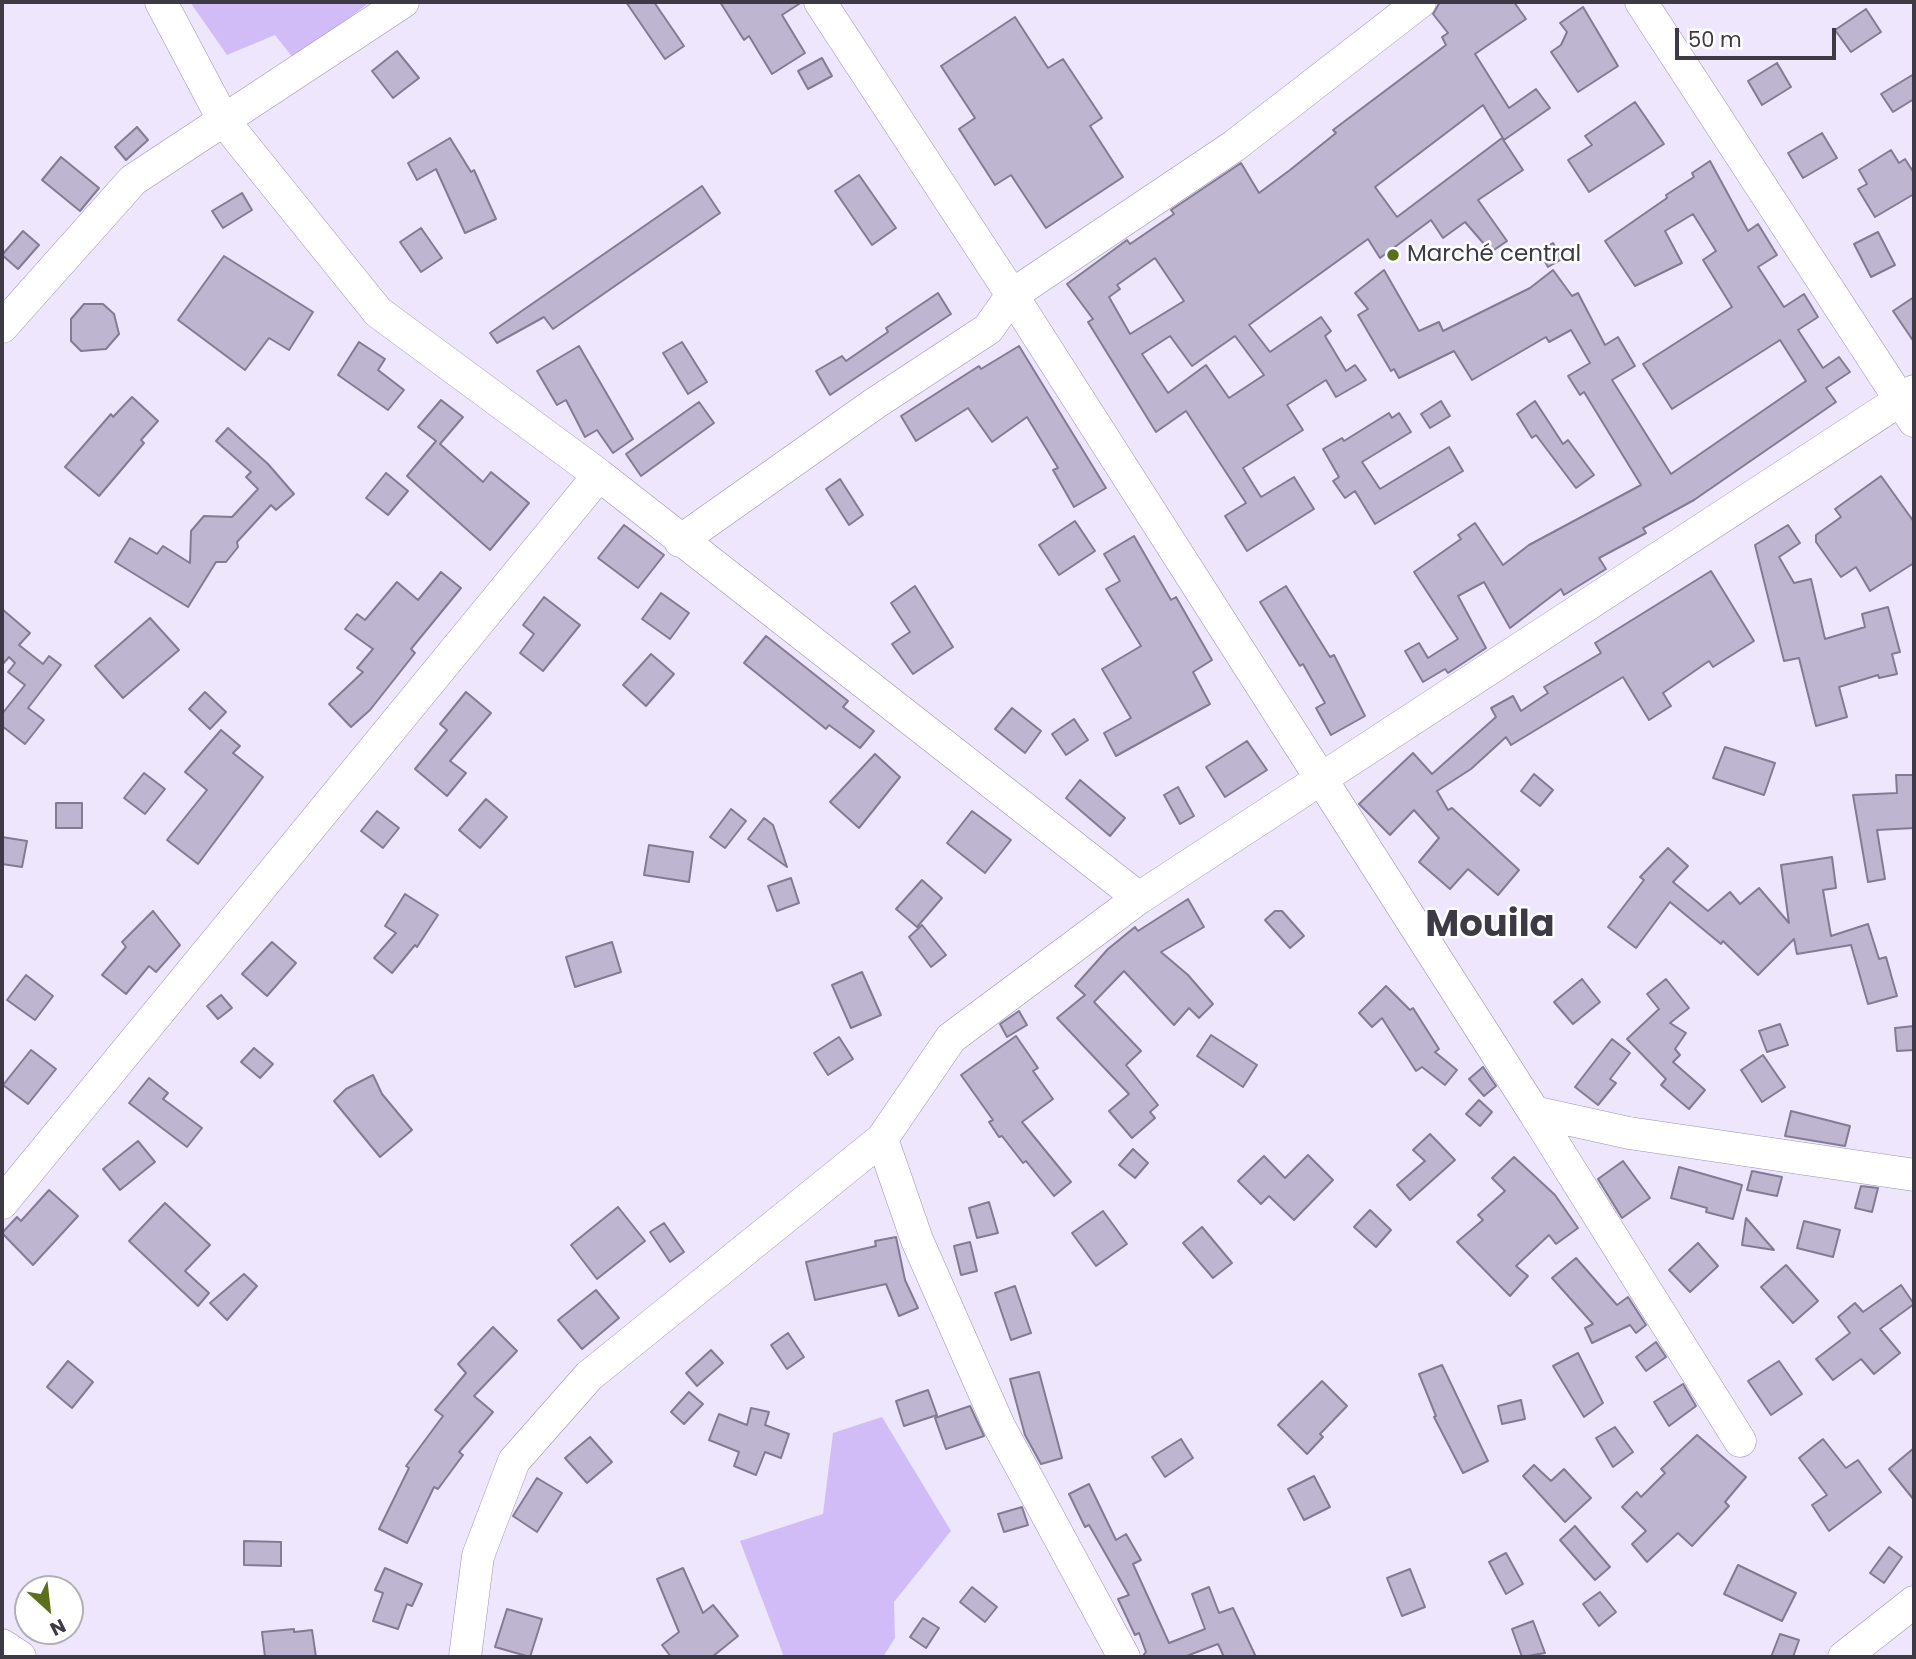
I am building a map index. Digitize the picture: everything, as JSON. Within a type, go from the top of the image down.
[{"type":"street","points":[[160,2],[224,121],[378,312],[599,475],[1139,898]]},
{"type":"street","points":[[2,327],[133,180],[403,2]]},
{"type":"street","points":[[820,2],[1012,295],[1322,779],[1740,1441]]},
{"type":"street","points":[[680,541],[874,404],[988,328],[1012,295],[1234,146],[1420,2]]},
{"type":"street","points":[[465,1657],[478,1556],[514,1461],[589,1376],[882,1139],[951,1038],[1139,898],[1910,404],[1641,2]]},
{"type":"street","points":[[2,1203],[599,475]]},
{"type":"street","points":[[1534,1112],[1629,1133],[1914,1175]]},
{"type":"street","points":[[882,1139],[916,1240],[999,1426],[1124,1657]]},
{"type":"street","points":[[1844,1657],[1914,1602]]},
{"type":"street","points":[[2,1645],[20,1657]]},
{"type":"shaded area","points":[[190,2],[370,2],[294,59],[275,35],[227,55]]},
{"type":"shaded area","points":[[882,1417],[951,1531],[894,1602],[895,1638],[883,1657],[784,1657],[740,1541],[823,1514],[833,1433]]},
{"type":"building","points":[[626,2],[654,2],[684,46],[665,59]]},
{"type":"building","points":[[720,2],[802,2],[782,15],[805,53],[772,74],[749,36],[744,40]]},
{"type":"building","points":[[1440,2],[1514,2],[1526,19],[1475,54],[1509,108],[1536,89],[1550,108],[1504,140],[1483,105],[1375,187],[1397,217],[1502,138],[1523,170],[1478,200],[1507,241],[1491,252],[1465,222],[1443,238],[1431,220],[1380,258],[1368,239],[1249,325],[1270,352],[1321,317],[1331,331],[1325,336],[1346,371],[1355,365],[1366,380],[1336,397],[1326,380],[1287,405],[1303,430],[1243,468],[1261,497],[1294,477],[1314,509],[1247,551],[1225,516],[1246,503],[1186,411],[1156,432],[1088,322],[1093,319],[1067,284],[1127,240],[1130,244],[1174,214],[1171,210],[1241,163],[1259,193],[1336,133],[1333,130],[1446,45],[1442,37],[1448,33],[1433,14]],"holes":[[[1155,258],[1184,301],[1130,334],[1109,297],[1120,289],[1117,285]],[[1170,336],[1192,366],[1235,336],[1264,375],[1229,398],[1206,365],[1168,393],[1142,354]]]},
{"type":"building","points":[[1583,7],[1618,66],[1578,92],[1551,52],[1561,45],[1567,32],[1560,23]]},
{"type":"building","points":[[1866,9],[1881,32],[1851,52],[1835,30]]},
{"type":"building","points":[[1015,17],[1048,68],[1063,59],[1102,118],[1090,126],[1123,177],[1046,228],[1011,175],[995,185],[959,129],[975,118],[941,66]]},
{"type":"building","points":[[397,51],[419,78],[393,98],[372,71]]},
{"type":"building","points":[[822,58],[832,76],[808,89],[798,71]]},
{"type":"building","points":[[1777,63],[1791,87],[1762,105],[1748,81]]},
{"type":"building","points":[[1914,74],[1914,99],[1893,112],[1881,94]]},
{"type":"building","points":[[1635,102],[1664,144],[1589,192],[1568,160],[1592,145],[1585,136]]},
{"type":"building","points":[[137,127],[148,140],[126,160],[115,147]]},
{"type":"building","points":[[1822,133],[1837,158],[1803,178],[1788,153]]},
{"type":"building","points":[[450,138],[471,172],[474,170],[496,219],[465,233],[436,169],[417,180],[408,163]]},
{"type":"building","points":[[1891,150],[1899,163],[1905,159],[1914,173],[1914,194],[1875,217],[1858,189],[1867,184],[1859,170]]},
{"type":"building","points":[[61,157],[99,188],[80,211],[42,180]]},
{"type":"building","points":[[1710,161],[1748,231],[1758,224],[1777,255],[1758,267],[1784,307],[1804,294],[1818,317],[1798,330],[1823,368],[1839,357],[1850,372],[1826,388],[1836,402],[1694,500],[1643,528],[1646,533],[1599,558],[1606,569],[1564,595],[1561,589],[1510,628],[1484,582],[1458,596],[1486,648],[1448,673],[1445,669],[1423,682],[1405,651],[1419,643],[1428,658],[1458,639],[1414,572],[1461,539],[1458,535],[1475,523],[1503,565],[1529,545],[1641,485],[1584,392],[1580,395],[1568,376],[1590,363],[1571,330],[1549,342],[1546,337],[1472,380],[1454,351],[1399,378],[1394,369],[1391,371],[1358,315],[1368,309],[1355,293],[1384,270],[1419,331],[1439,322],[1443,331],[1530,288],[1553,270],[1572,296],[1578,293],[1605,345],[1618,337],[1635,366],[1612,380],[1671,474],[1806,381],[1780,340],[1672,409],[1643,364],[1732,307],[1703,260],[1716,251],[1693,214],[1665,231],[1682,263],[1635,286],[1605,241],[1667,198],[1666,195],[1694,177],[1692,173]]},
{"type":"building","points":[[859,175],[896,228],[872,245],[835,191]]},
{"type":"building","points":[[702,186],[720,213],[553,329],[544,317],[497,343],[490,333]]},
{"type":"building","points":[[242,193],[252,210],[223,228],[212,211]]},
{"type":"building","points":[[421,228],[442,258],[421,272],[400,242]]},
{"type":"building","points":[[23,231],[39,245],[18,269],[2,255]]},
{"type":"building","points":[[1878,232],[1895,265],[1871,277],[1854,244]]},
{"type":"building","points":[[1553,243],[1562,259],[1548,267],[1539,251]]},
{"type":"building","points":[[224,256],[313,312],[289,350],[269,338],[245,370],[178,320]]},
{"type":"building","points":[[938,293],[951,314],[830,395],[816,371],[842,356],[846,361],[888,332],[886,328]]},
{"type":"building","points":[[1914,297],[1914,342],[1893,311]]},
{"type":"building","points":[[84,304],[103,304],[114,314],[119,334],[106,349],[81,351],[71,341],[71,319]]},
{"type":"building","points":[[359,342],[385,359],[378,370],[404,390],[388,410],[338,375]]},
{"type":"building","points":[[682,342],[707,382],[688,394],[663,353]]},
{"type":"building","points":[[579,346],[633,439],[613,453],[597,430],[585,437],[566,400],[557,405],[537,371]]},
{"type":"building","points":[[1019,346],[1106,488],[1074,507],[1053,470],[1058,468],[1027,417],[992,442],[968,408],[916,441],[901,416],[979,366],[981,369]]},
{"type":"building","points":[[132,397],[158,421],[141,440],[144,443],[99,496],[65,467],[111,414],[113,417]]},
{"type":"building","points":[[441,400],[463,417],[440,444],[483,482],[491,472],[529,503],[490,550],[407,476],[436,441],[418,427]]},
{"type":"building","points":[[1441,401],[1450,416],[1430,428],[1421,414]]},
{"type":"building","points":[[1535,401],[1563,444],[1568,440],[1594,475],[1576,488],[1536,435],[1532,438],[1517,414]]},
{"type":"building","points":[[699,402],[714,423],[641,476],[626,454]]},
{"type":"building","points":[[1389,413],[1392,418],[1399,413],[1411,432],[1362,462],[1380,489],[1449,447],[1463,471],[1375,524],[1355,491],[1345,498],[1333,481],[1339,477],[1323,449],[1342,438],[1344,441]]},
{"type":"building","points":[[228,428],[268,464],[294,494],[276,510],[271,505],[237,542],[238,547],[226,562],[216,562],[188,607],[115,562],[130,538],[157,554],[163,546],[190,563],[191,531],[204,516],[232,517],[258,489],[246,477],[251,472],[216,441]]},
{"type":"building","points":[[386,473],[408,491],[388,515],[366,498]]},
{"type":"building","points":[[1881,476],[1914,522],[1914,563],[1870,591],[1856,567],[1841,577],[1816,542],[1816,535],[1841,517],[1835,509]]},
{"type":"building","points":[[840,479],[863,515],[849,525],[826,489]]},
{"type":"building","points":[[1075,521],[1095,551],[1059,575],[1039,545]]},
{"type":"building","points":[[624,525],[664,555],[638,588],[598,558]]},
{"type":"building","points":[[1788,525],[1800,543],[1779,557],[1794,583],[1811,579],[1825,639],[1865,627],[1862,614],[1888,607],[1900,652],[1892,654],[1897,674],[1879,678],[1878,675],[1839,687],[1847,717],[1816,726],[1799,658],[1784,661],[1755,545]]},
{"type":"building","points":[[1134,536],[1171,600],[1176,597],[1212,660],[1193,672],[1210,704],[1116,756],[1104,733],[1131,718],[1102,669],[1141,646],[1106,589],[1120,581],[1104,554]]},
{"type":"building","points":[[1711,571],[1754,641],[1713,667],[1709,661],[1663,693],[1671,706],[1649,720],[1623,677],[1511,745],[1506,737],[1471,769],[1437,791],[1448,810],[1452,808],[1519,870],[1498,895],[1468,869],[1450,889],[1419,862],[1439,838],[1414,810],[1390,835],[1359,804],[1413,753],[1432,774],[1496,717],[1491,708],[1513,696],[1521,711],[1548,693],[1544,687],[1601,653],[1595,643]]},
{"type":"building","points":[[441,572],[461,588],[411,649],[415,653],[370,710],[351,727],[329,704],[363,672],[357,668],[373,649],[345,629],[357,614],[365,620],[397,582],[418,600]]},
{"type":"building","points":[[915,586],[953,647],[913,674],[892,644],[910,632],[891,603]]},
{"type":"building","points":[[1286,586],[1330,657],[1334,655],[1365,716],[1331,735],[1316,708],[1325,703],[1303,664],[1300,666],[1260,602]]},
{"type":"building","points":[[661,593],[689,613],[670,639],[642,619]]},
{"type":"building","points":[[544,597],[580,625],[543,671],[520,653],[534,634],[523,625]]},
{"type":"building","points":[[2,609],[30,633],[19,645],[43,664],[49,656],[61,665],[28,708],[44,720],[25,744],[2,726],[2,714],[25,685],[8,672],[15,663],[9,657],[2,665]]},
{"type":"building","points":[[150,618],[179,650],[123,698],[95,666]]},
{"type":"building","points":[[766,636],[848,701],[843,707],[874,731],[860,748],[829,725],[826,729],[744,663]]},
{"type":"building","points":[[651,654],[674,674],[646,706],[623,685]]},
{"type":"building","points":[[205,692],[226,712],[210,729],[189,709]]},
{"type":"building","points":[[466,692],[491,713],[450,761],[466,773],[447,796],[415,769],[447,730],[440,724]]},
{"type":"building","points":[[1012,708],[1041,731],[1025,753],[995,729]]},
{"type":"building","points":[[1074,719],[1088,740],[1066,755],[1052,734]]},
{"type":"building","points":[[221,730],[240,746],[233,753],[263,777],[198,864],[167,840],[207,790],[185,772]]},
{"type":"building","points":[[1247,741],[1267,770],[1225,797],[1206,767]]},
{"type":"building","points":[[1725,747],[1775,763],[1764,795],[1713,778]]},
{"type":"building","points":[[875,754],[900,777],[859,828],[830,802]]},
{"type":"building","points":[[144,773],[165,789],[145,814],[124,798]]},
{"type":"building","points":[[1534,774],[1553,790],[1540,806],[1521,791]]},
{"type":"building","points":[[1896,775],[1914,775],[1914,828],[1877,830],[1885,879],[1868,882],[1853,795],[1897,793]]},
{"type":"building","points":[[1080,780],[1125,818],[1110,836],[1066,798]]},
{"type":"building","points":[[1178,787],[1194,816],[1180,824],[1164,795]]},
{"type":"building","points":[[486,799],[507,817],[480,848],[459,830]]},
{"type":"building","points":[[56,803],[82,803],[82,828],[56,828]]},
{"type":"building","points":[[731,809],[746,821],[725,848],[710,837]]},
{"type":"building","points":[[377,811],[399,828],[383,848],[361,831]]},
{"type":"building","points":[[972,811],[1011,840],[985,873],[947,843]]},
{"type":"building","points":[[764,818],[773,825],[787,867],[748,839]]},
{"type":"building","points":[[2,837],[27,841],[22,867],[2,864]]},
{"type":"building","points":[[649,845],[693,852],[689,882],[644,875]]},
{"type":"building","points":[[1668,848],[1688,866],[1673,882],[1708,911],[1730,892],[1740,904],[1759,888],[1789,923],[1781,865],[1832,857],[1836,888],[1823,890],[1831,936],[1868,924],[1879,959],[1886,957],[1897,996],[1868,1004],[1851,945],[1797,954],[1794,939],[1758,975],[1723,941],[1721,944],[1670,902],[1636,948],[1608,927],[1644,880],[1640,877]]},
{"type":"building","points":[[791,878],[799,903],[777,911],[768,886]]},
{"type":"building","points":[[922,880],[942,898],[917,927],[896,909]]},
{"type":"building","points":[[405,894],[438,915],[417,947],[415,945],[392,973],[374,958],[396,933],[385,926]]},
{"type":"building","points":[[1188,899],[1204,927],[1161,952],[1188,975],[1213,1004],[1199,1018],[1189,1008],[1174,1025],[1124,971],[1094,1002],[1141,1051],[1126,1065],[1158,1105],[1150,1112],[1155,1118],[1132,1138],[1109,1111],[1129,1094],[1057,1018],[1085,995],[1075,986],[1108,949],[1135,927],[1138,931]]},
{"type":"building","points":[[153,911],[180,945],[156,972],[149,966],[126,994],[102,975],[126,947],[122,942]]},
{"type":"building","points":[[1275,911],[1282,911],[1304,936],[1290,948],[1265,920]]},
{"type":"building","points":[[922,925],[946,955],[931,967],[909,937]]},
{"type":"building","points":[[272,942],[296,963],[267,996],[242,974]]},
{"type":"building","points":[[612,942],[621,972],[575,987],[566,957]]},
{"type":"building","points":[[862,972],[881,1015],[851,1028],[832,985]]},
{"type":"building","points":[[26,975],[53,996],[35,1020],[7,1000]]},
{"type":"building","points":[[1582,979],[1600,1002],[1573,1024],[1554,1002]]},
{"type":"building","points":[[1666,979],[1689,1008],[1670,1023],[1686,1033],[1675,1049],[1680,1055],[1673,1062],[1705,1090],[1689,1109],[1661,1085],[1666,1079],[1627,1039],[1659,1009],[1647,994]]},
{"type":"building","points":[[1386,986],[1410,1010],[1413,1008],[1439,1049],[1435,1052],[1457,1070],[1445,1085],[1422,1067],[1416,1071],[1382,1018],[1372,1027],[1359,1013]]},
{"type":"building","points":[[221,995],[232,1008],[218,1019],[207,1006]]},
{"type":"building","points":[[1019,1011],[1027,1025],[1007,1037],[1000,1024]]},
{"type":"building","points":[[1780,1024],[1788,1045],[1767,1052],[1759,1031]]},
{"type":"building","points":[[1914,1026],[1914,1050],[1897,1051],[1895,1028]]},
{"type":"building","points":[[1211,1035],[1257,1065],[1243,1087],[1197,1056]]},
{"type":"building","points":[[1016,1036],[1038,1068],[1033,1071],[1053,1099],[1022,1122],[1071,1182],[1054,1196],[1026,1161],[1023,1163],[1002,1136],[999,1137],[989,1122],[993,1120],[961,1075]]},
{"type":"building","points":[[839,1037],[853,1059],[828,1075],[814,1053]]},
{"type":"building","points":[[1612,1039],[1630,1053],[1610,1079],[1616,1083],[1598,1105],[1575,1087]]},
{"type":"building","points":[[254,1048],[273,1064],[260,1078],[241,1062]]},
{"type":"building","points":[[31,1050],[56,1069],[28,1104],[3,1085]]},
{"type":"building","points":[[1763,1055],[1785,1087],[1762,1102],[1741,1070]]},
{"type":"building","points":[[1483,1067],[1496,1086],[1484,1096],[1469,1079]]},
{"type":"building","points":[[373,1075],[382,1094],[412,1130],[380,1157],[334,1101],[346,1089]]},
{"type":"building","points":[[149,1078],[168,1093],[163,1099],[202,1128],[187,1147],[129,1103]]},
{"type":"building","points":[[1479,1100],[1492,1112],[1480,1126],[1466,1114]]},
{"type":"building","points":[[1791,1111],[1850,1126],[1845,1146],[1785,1136]]},
{"type":"building","points":[[1430,1134],[1455,1160],[1410,1200],[1397,1185],[1425,1161],[1413,1150]]},
{"type":"building","points":[[138,1141],[155,1162],[120,1190],[103,1169]]},
{"type":"building","points":[[1133,1149],[1148,1163],[1135,1178],[1119,1165]]},
{"type":"building","points":[[1308,1155],[1333,1180],[1294,1220],[1269,1196],[1261,1204],[1238,1181],[1264,1156],[1285,1178]]},
{"type":"building","points":[[1514,1157],[1555,1195],[1578,1228],[1556,1244],[1549,1235],[1516,1266],[1528,1276],[1510,1296],[1457,1242],[1483,1220],[1478,1215],[1505,1191],[1492,1178]]},
{"type":"building","points":[[1623,1161],[1650,1198],[1622,1218],[1598,1179]]},
{"type":"building","points":[[1679,1167],[1742,1185],[1733,1219],[1671,1198]]},
{"type":"building","points":[[1752,1171],[1782,1177],[1777,1196],[1747,1190]]},
{"type":"building","points":[[1861,1186],[1878,1188],[1872,1212],[1855,1208]]},
{"type":"building","points":[[49,1190],[78,1216],[33,1265],[2,1233],[17,1217],[21,1221]]},
{"type":"building","points":[[989,1202],[998,1233],[977,1238],[969,1208]]},
{"type":"building","points":[[165,1203],[210,1245],[185,1271],[209,1293],[198,1306],[129,1241]]},
{"type":"building","points":[[618,1207],[645,1241],[597,1279],[571,1245]]},
{"type":"building","points":[[1370,1210],[1391,1230],[1376,1247],[1354,1227]]},
{"type":"building","points":[[1103,1211],[1127,1244],[1096,1266],[1072,1233]]},
{"type":"building","points":[[1746,1218],[1774,1250],[1742,1245]]},
{"type":"building","points":[[1804,1221],[1840,1230],[1833,1257],[1797,1248]]},
{"type":"building","points":[[664,1223],[684,1252],[670,1262],[650,1232]]},
{"type":"building","points":[[1202,1227],[1232,1263],[1213,1278],[1183,1243]]},
{"type":"building","points":[[896,1237],[905,1280],[918,1308],[899,1316],[886,1284],[815,1300],[806,1262],[876,1246],[875,1241]]},
{"type":"building","points":[[970,1242],[977,1271],[961,1275],[954,1246]]},
{"type":"building","points":[[1698,1243],[1718,1266],[1690,1292],[1669,1270]]},
{"type":"building","points":[[1576,1258],[1617,1305],[1628,1297],[1646,1325],[1636,1333],[1630,1325],[1592,1343],[1585,1328],[1593,1324],[1552,1278]]},
{"type":"building","points":[[1786,1265],[1818,1301],[1793,1323],[1761,1287]]},
{"type":"building","points":[[244,1274],[257,1286],[227,1320],[210,1303]]},
{"type":"building","points":[[1901,1285],[1914,1304],[1880,1329],[1900,1353],[1874,1374],[1861,1359],[1833,1380],[1816,1359],[1850,1333],[1838,1317],[1855,1303],[1863,1312]]},
{"type":"building","points":[[1015,1286],[1031,1333],[1011,1340],[995,1293]]},
{"type":"building","points":[[596,1290],[619,1318],[582,1349],[558,1320]]},
{"type":"building","points":[[493,1327],[517,1351],[474,1396],[493,1412],[459,1452],[463,1455],[438,1489],[434,1487],[407,1543],[379,1529],[409,1468],[406,1466],[443,1416],[435,1410],[466,1373],[458,1364]]},
{"type":"building","points":[[788,1333],[804,1357],[787,1369],[771,1345]]},
{"type":"building","points":[[1656,1342],[1666,1357],[1646,1371],[1636,1357]]},
{"type":"building","points":[[711,1350],[723,1363],[697,1386],[686,1373]]},
{"type":"building","points":[[1578,1353],[1603,1403],[1584,1417],[1553,1366]]},
{"type":"building","points":[[68,1361],[93,1382],[72,1408],[47,1387]]},
{"type":"building","points":[[1779,1361],[1802,1394],[1771,1415],[1748,1381]]},
{"type":"building","points":[[1442,1365],[1488,1461],[1463,1473],[1434,1417],[1436,1416],[1419,1374]]},
{"type":"building","points":[[1039,1372],[1062,1458],[1041,1464],[1025,1435],[1010,1379]]},
{"type":"building","points":[[1322,1381],[1347,1406],[1320,1434],[1323,1437],[1307,1454],[1278,1425]]},
{"type":"building","points":[[1683,1384],[1696,1406],[1669,1426],[1654,1402]]},
{"type":"building","points":[[928,1390],[937,1415],[904,1426],[896,1401]]},
{"type":"building","points":[[689,1392],[703,1404],[684,1424],[671,1412]]},
{"type":"building","points":[[1521,1400],[1525,1419],[1502,1424],[1498,1406]]},
{"type":"building","points":[[970,1406],[984,1436],[946,1449],[935,1418]]},
{"type":"building","points":[[751,1408],[769,1412],[765,1425],[789,1434],[781,1458],[765,1452],[756,1475],[734,1466],[739,1452],[709,1440],[719,1414],[747,1425]]},
{"type":"building","points":[[1615,1427],[1633,1452],[1613,1467],[1596,1438]]},
{"type":"building","points":[[1697,1435],[1746,1477],[1725,1502],[1729,1506],[1692,1546],[1678,1533],[1647,1562],[1632,1544],[1646,1531],[1622,1507],[1637,1492],[1641,1497],[1665,1473],[1661,1469]]},
{"type":"building","points":[[590,1437],[612,1462],[587,1483],[565,1458]]},
{"type":"building","points":[[1181,1439],[1193,1458],[1165,1477],[1152,1457]]},
{"type":"building","points":[[1823,1439],[1846,1468],[1858,1460],[1881,1492],[1829,1531],[1812,1505],[1827,1495],[1799,1458]]},
{"type":"building","points":[[1914,1448],[1914,1500],[1889,1469]]},
{"type":"building","points":[[1534,1465],[1551,1481],[1564,1469],[1591,1498],[1565,1522],[1523,1476]]},
{"type":"building","points":[[1314,1476],[1330,1507],[1304,1520],[1288,1489]]},
{"type":"building","points":[[537,1478],[562,1493],[537,1532],[513,1516]]},
{"type":"building","points":[[1089,1484],[1116,1540],[1126,1534],[1141,1560],[1133,1564],[1169,1643],[1205,1629],[1192,1594],[1209,1587],[1219,1613],[1233,1608],[1256,1657],[1224,1657],[1218,1644],[1184,1657],[1142,1657],[1146,1652],[1139,1633],[1135,1635],[1118,1599],[1129,1595],[1089,1525],[1085,1527],[1069,1494]]},
{"type":"building","points":[[1022,1507],[1028,1525],[1004,1532],[998,1514]]},
{"type":"building","points":[[1575,1526],[1610,1567],[1595,1580],[1560,1540]]},
{"type":"building","points":[[244,1541],[281,1542],[281,1566],[244,1565]]},
{"type":"building","points":[[1889,1547],[1902,1557],[1884,1583],[1870,1573]]},
{"type":"building","points":[[1506,1553],[1523,1584],[1506,1594],[1489,1562]]},
{"type":"building","points":[[1738,1565],[1796,1593],[1782,1621],[1724,1594]]},
{"type":"building","points":[[385,1568],[422,1584],[412,1606],[407,1604],[398,1629],[373,1621],[383,1593],[375,1590]]},
{"type":"building","points":[[683,1568],[703,1613],[713,1605],[738,1636],[712,1657],[671,1657],[662,1645],[679,1632],[657,1579]]},
{"type":"building","points":[[1410,1569],[1425,1607],[1402,1616],[1387,1578]]},
{"type":"building","points":[[972,1587],[997,1607],[985,1622],[960,1602]]},
{"type":"building","points":[[1600,1592],[1616,1612],[1599,1626],[1583,1604]]},
{"type":"building","points":[[507,1609],[542,1619],[530,1657],[495,1647]]},
{"type":"building","points":[[923,1618],[939,1628],[926,1648],[910,1637]]},
{"type":"building","points":[[1533,1621],[1545,1653],[1522,1657],[1512,1629]]},
{"type":"building","points":[[294,1629],[294,1632],[312,1630],[316,1657],[265,1657],[262,1632]]},
{"type":"building","points":[[1780,1634],[1799,1640],[1793,1657],[1771,1657]]},
{"type":"place","name":"Marché central","points":[[1393,255]]},
{"type":"district","name":"Mouila","points":[[1490,927]]}]
